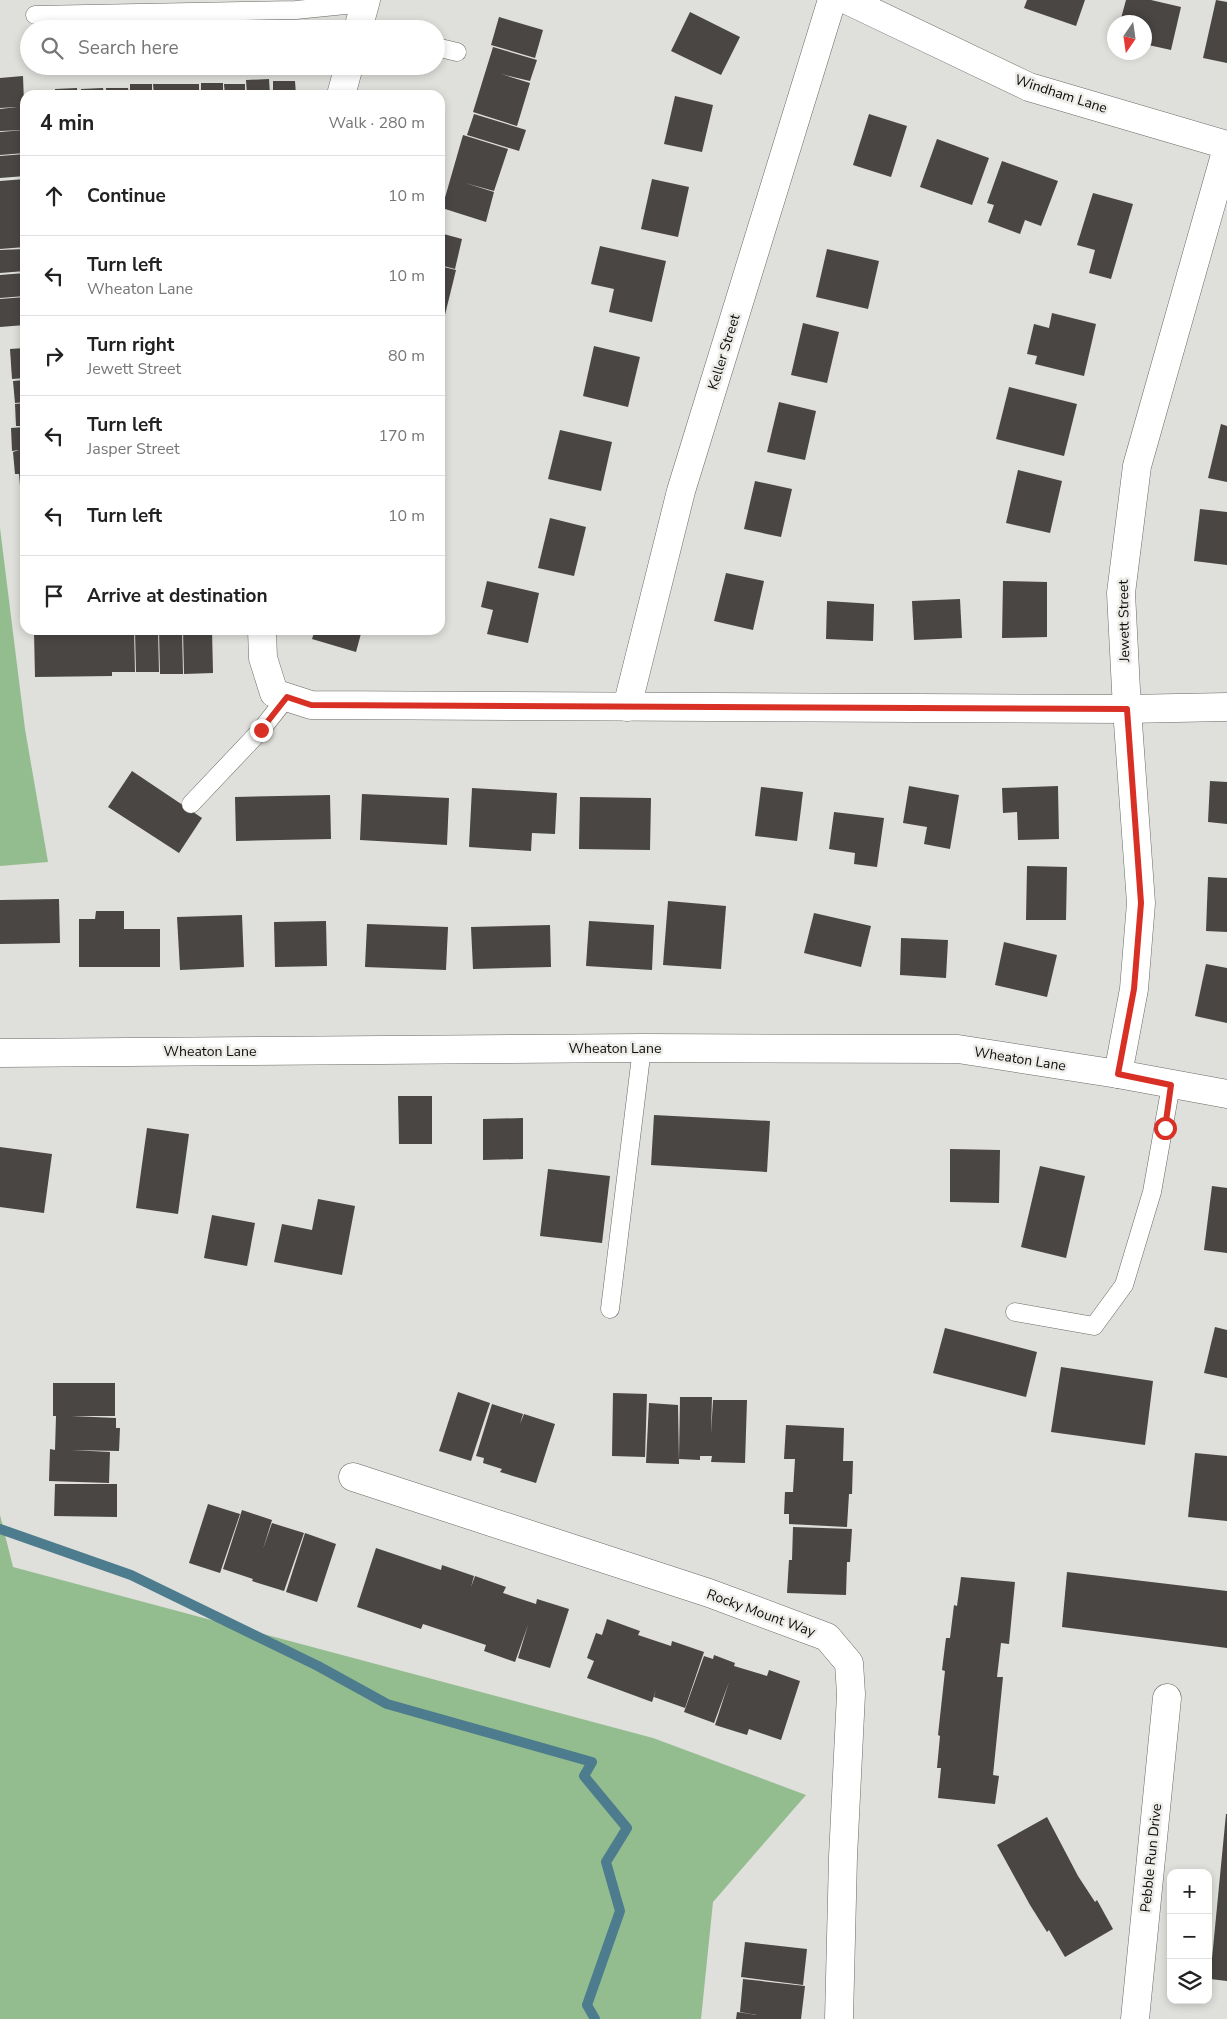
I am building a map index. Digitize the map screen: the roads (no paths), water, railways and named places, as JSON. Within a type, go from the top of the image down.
[{"type":"street","name":"Keller Street","points":[[627,706],[681,491],[832,0]]},
{"type":"street","name":"Windham Lane","points":[[847,0],[1029,87],[1227,147]]},
{"type":"street","points":[[342,90],[346,75]]},
{"type":"street","name":"Jewett Street","points":[[1118,1074],[1134,989],[1141,903],[1127,709],[1121,592],[1137,466],[1227,147]]},
{"type":"street","points":[[262,635],[263,658],[281,695],[311,705],[1127,709],[1227,707]]},
{"type":"street","name":"Wheaton Lane","points":[[0,1053],[642,1048],[958,1049],[1118,1074],[1227,1094]]},
{"type":"street","name":"Rocky Mount Way","points":[[353,1477],[709,1593],[826,1637],[832,1643],[849,1662],[851,1694],[839,2019]]},
{"type":"street","name":"Pebble Run Drive","points":[[1135,2019],[1167,1698]]},
{"type":"lane","points":[[35,15],[296,10],[365,17]]},
{"type":"lane","points":[[445,49],[457,52]]},
{"type":"lane","points":[[191,804],[261,730],[281,695]]},
{"type":"lane","points":[[610,1309],[642,1048]]},
{"type":"lane","points":[[1015,1312],[1094,1326],[1124,1285],[1152,1192],[1171,1085]]},
{"type":"waterway","points":[[0,1529],[131,1575],[318,1666],[387,1704],[592,1762],[584,1776],[627,1828],[606,1862],[620,1911],[587,2005],[595,2019]]}]
